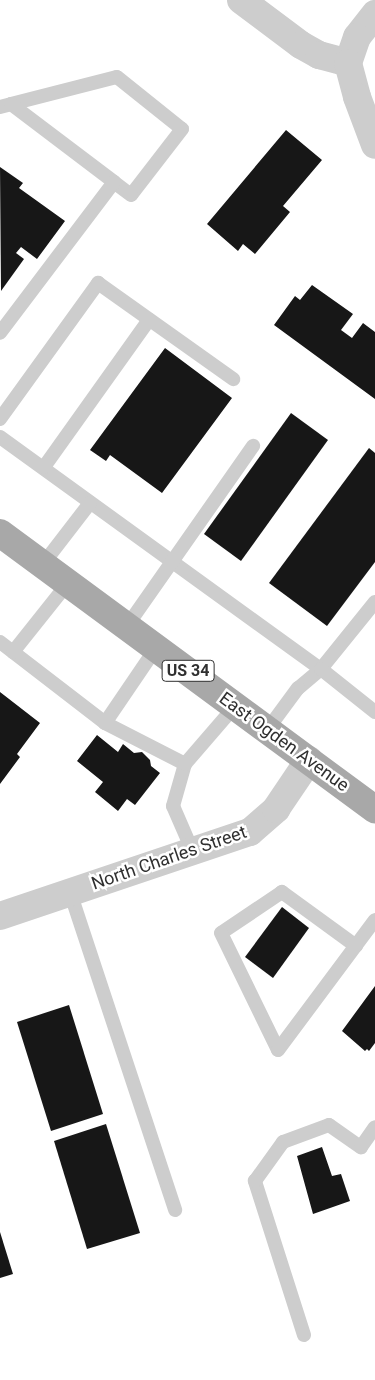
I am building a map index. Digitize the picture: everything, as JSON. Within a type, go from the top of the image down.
[{"type":"main road","name":"East Ogden Avenue","points":[[0,533],[375,809]]},
{"type":"street","points":[[241,0],[301,46],[319,55],[348,63]]},
{"type":"street","points":[[375,14],[358,37],[348,63],[357,97],[375,145]]},
{"type":"street","name":"North Charles Street","points":[[0,916],[237,837],[260,824],[276,809],[309,760]]},
{"type":"lane","points":[[116,77],[182,129],[131,195],[5,106],[116,77]]},
{"type":"lane","points":[[0,332],[114,182]]},
{"type":"lane","points":[[0,419],[98,283],[233,378]]},
{"type":"lane","points":[[44,467],[148,320]]},
{"type":"lane","points":[[0,437],[321,669],[375,712]]},
{"type":"lane","points":[[127,626],[173,563],[253,446]]},
{"type":"lane","points":[[43,564],[90,503]]},
{"type":"lane","points":[[13,652],[68,583]]},
{"type":"lane","points":[[267,730],[298,688],[321,669],[375,602]]},
{"type":"lane","points":[[0,642],[105,722],[185,764]]},
{"type":"lane","points":[[105,722],[156,648]]},
{"type":"lane","points":[[193,852],[173,806],[185,764],[235,706]]},
{"type":"lane","points":[[70,892],[176,1210]]},
{"type":"lane","points":[[356,946],[282,892],[221,933],[278,1050],[356,946],[375,920]]},
{"type":"lane","points":[[304,1335],[255,1180],[283,1142],[329,1125],[360,1146],[375,1127]]},
{"type":"building","points":[[286,130],[322,160],[283,206],[290,212],[255,254],[243,244],[238,251],[207,224]]},
{"type":"building","points":[[0,167],[23,183],[19,188],[65,221],[37,259],[21,247],[16,253],[24,259],[1,291]]},
{"type":"building","points":[[312,285],[353,314],[341,330],[352,338],[363,323],[375,332],[375,399],[274,325],[295,296],[300,300]]},
{"type":"building","points":[[165,348],[232,398],[162,493],[110,455],[106,461],[90,450]]},
{"type":"building","points":[[291,413],[328,440],[241,561],[204,534]]},
{"type":"building","points":[[369,448],[375,453],[375,562],[327,626],[269,583]]},
{"type":"building","points":[[0,692],[40,723],[17,754],[20,757],[0,784]]},
{"type":"building","points":[[97,735],[118,752],[123,744],[134,753],[142,752],[150,760],[151,766],[160,773],[135,805],[127,799],[118,811],[95,792],[103,782],[77,761]]},
{"type":"building","points":[[282,907],[309,928],[273,978],[245,957]]},
{"type":"building","points":[[375,986],[375,1043],[369,1051],[367,1049],[365,1051],[342,1031]]},
{"type":"building","points":[[69,1005],[103,1114],[51,1131],[17,1022]]},
{"type":"building","points":[[106,1124],[140,1233],[87,1249],[54,1141]]},
{"type":"building","points":[[322,1147],[332,1176],[341,1174],[350,1201],[313,1214],[297,1156]]},
{"type":"building","points":[[0,1232],[13,1274],[0,1278]]}]
